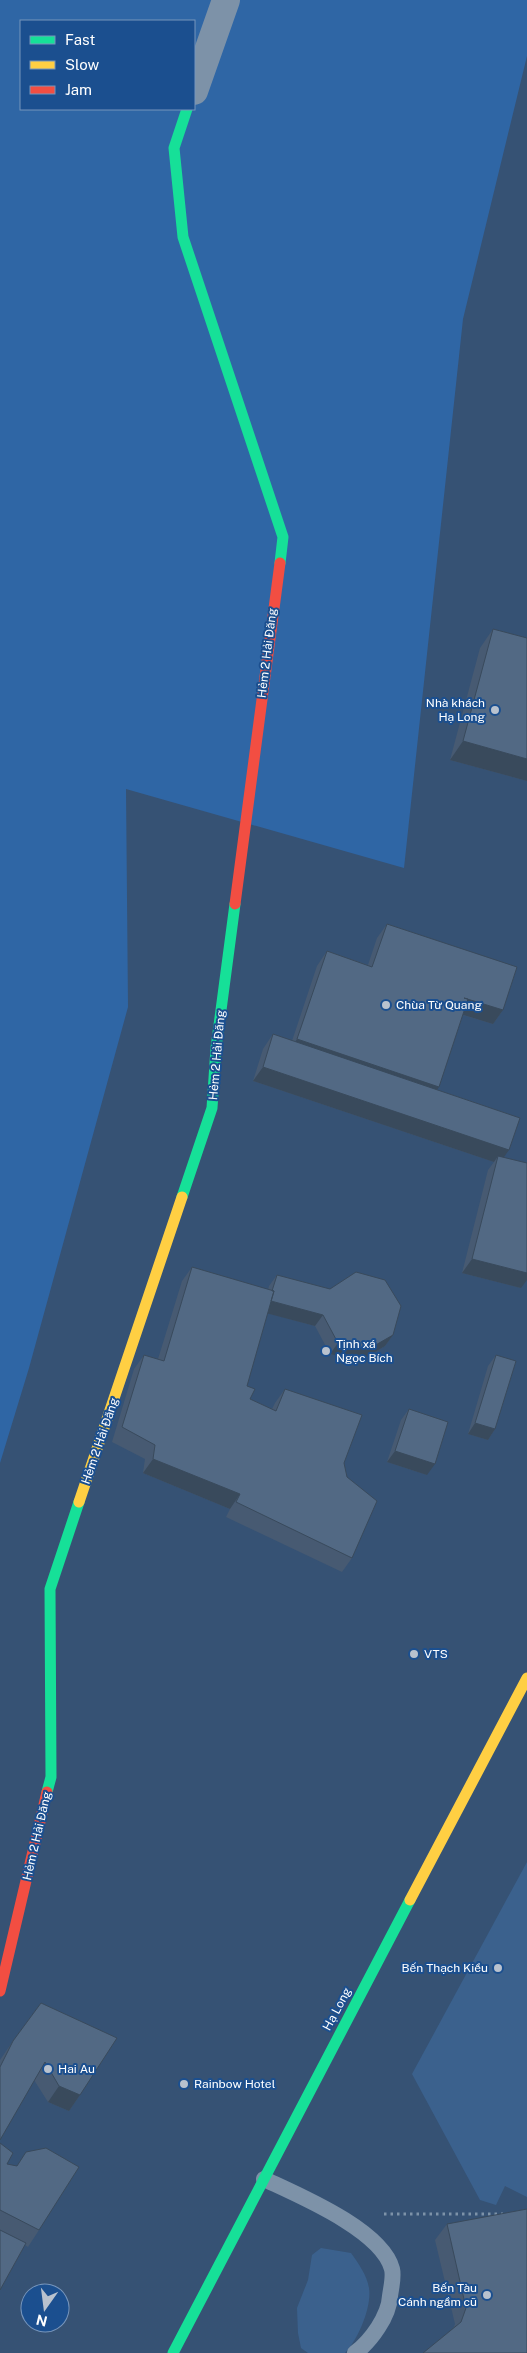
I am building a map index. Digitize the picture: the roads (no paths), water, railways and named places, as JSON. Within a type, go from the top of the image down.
[{"type":"street","points":[[195,88],[226,0]]},
{"type":"street","name":"Hẻm 2 Hải Đăng","points":[[0,1991],[51,1777],[50,1589],[212,1108],[216,1048],[283,537],[183,237],[174,148],[188,110]]},
{"type":"street","name":"Hạ Long","points":[[173,2353],[527,1678]]},
{"type":"lane","points":[[264,2179],[336,2214],[383,2251],[392,2270],[390,2302],[382,2322],[355,2353]]},
{"type":"place","name":"Nhà khách Hạ Long","points":[[495,710]]},
{"type":"place","name":"Chùa Từ Quang","points":[[386,1005]]},
{"type":"place","name":"Tịnh xá Ngọc Bích","points":[[326,1351]]},
{"type":"place","name":"VTS","points":[[414,1654]]},
{"type":"place","name":"Bến Thạch Kiều","points":[[498,1968]]},
{"type":"place","name":"Hai Au","points":[[48,2069]]},
{"type":"place","name":"Rainbow Hotel","points":[[184,2084]]},
{"type":"place","name":"Bến Tàu Cánh ngầm cũ","points":[[487,2295]]}]
